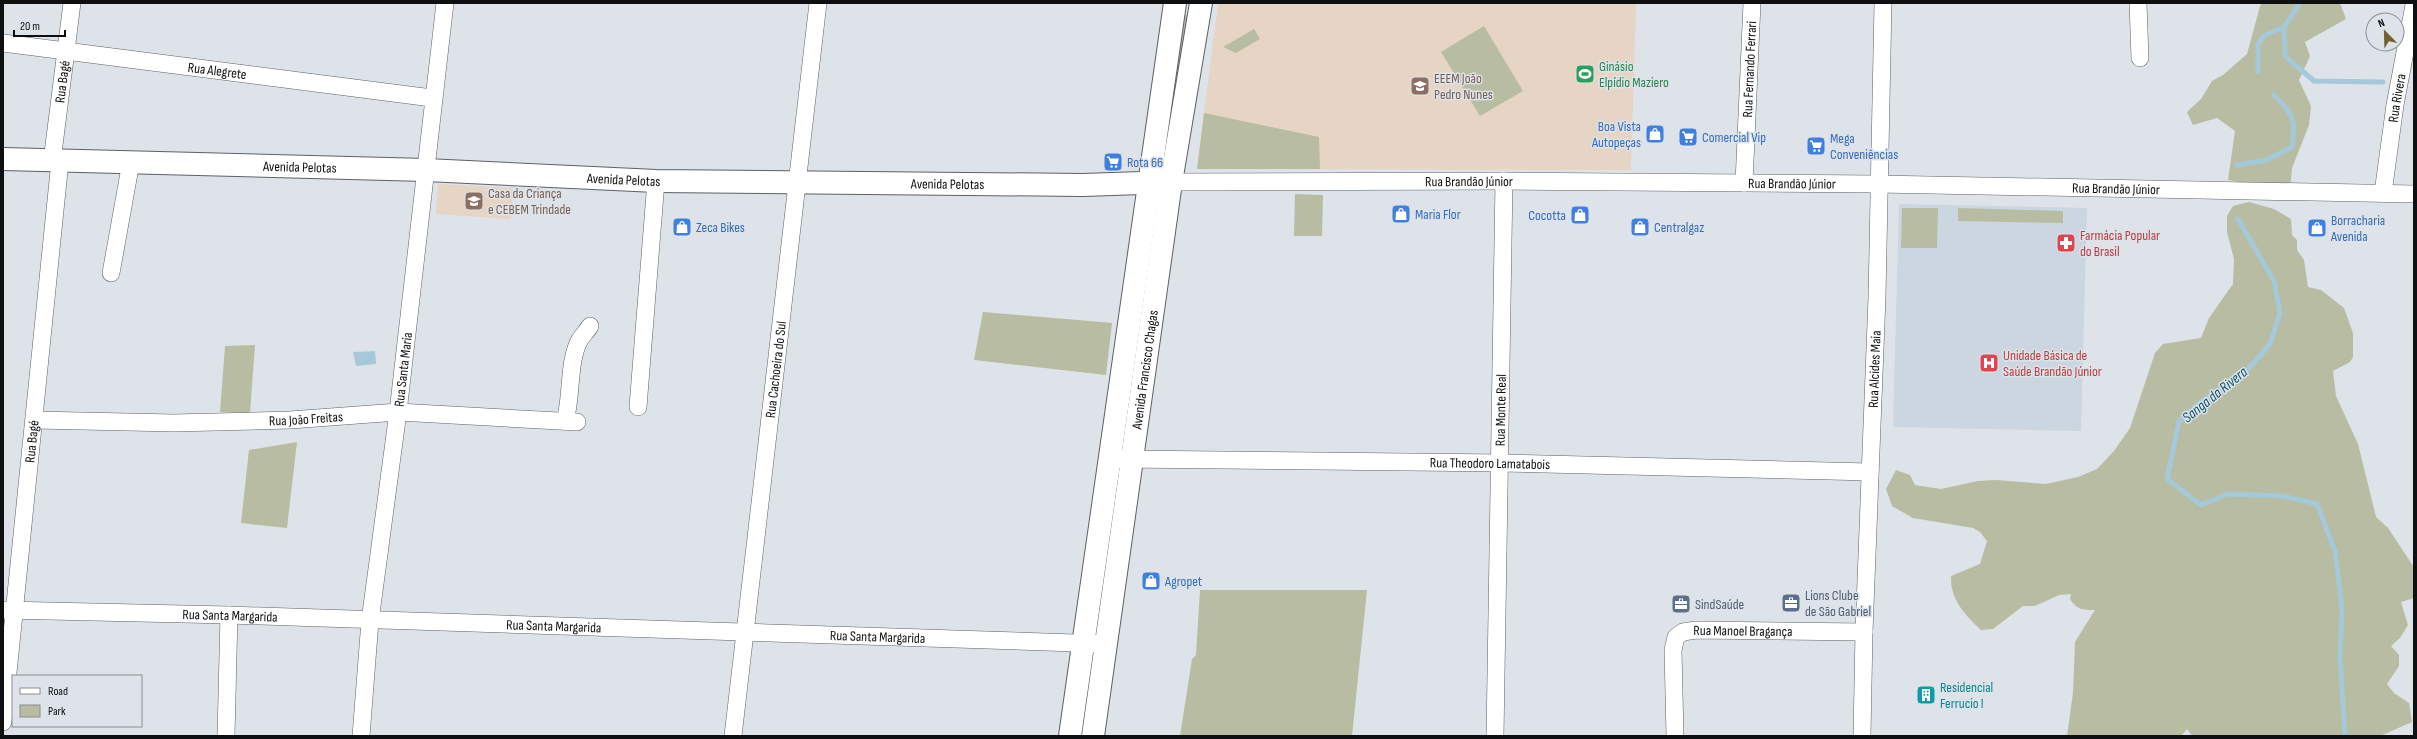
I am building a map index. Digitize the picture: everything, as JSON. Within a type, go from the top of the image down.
[{"type":"main road","name":"Avenida Francisco Chagas","points":[[1070,736],[1082,643],[1175,3]]},
{"type":"main road","name":"Avenida Francisco Chagas","points":[[1093,736],[1171,182],[1201,3]]},
{"type":"main road","name":"Avenida Pelotas","points":[[3,159],[426,170],[656,181],[1148,184],[1171,182]]},
{"type":"street","name":"Rua Bagé","points":[[3,722],[9,610],[35,420],[56,161],[72,3]]},
{"type":"street","name":"Rua Santa Maria","points":[[361,736],[370,622],[398,412],[426,170],[432,98],[444,3]]},
{"type":"street","name":"Rua Cachoeira do Sul","points":[[733,736],[818,3]]},
{"type":"street","name":"Rua Fernando Ferrari","points":[[1744,183],[1752,3]]},
{"type":"street","name":"Rua Alcides Maia","points":[[1862,736],[1883,3]]},
{"type":"street","points":[[2138,3],[2140,58]]},
{"type":"street","name":"Rua Rivera","points":[[2383,193],[2395,105],[2414,5]]},
{"type":"street","name":"Rua Alegrete","points":[[3,43],[432,98]]},
{"type":"street","points":[[111,274],[131,162]]},
{"type":"street","name":"Rua Brandão Júnior","points":[[1171,182],[1504,180],[1878,184],[2414,194]]},
{"type":"street","name":"Rua Monte Real","points":[[1495,736],[1501,463],[1504,180]]},
{"type":"street","points":[[638,407],[656,181]]},
{"type":"street","name":"Rua João Freitas","points":[[35,420],[174,423],[290,420],[398,412],[571,422],[569,406],[576,351],[579,340],[590,326]]},
{"type":"street","name":"Rua Theodoro Lamatabois","points":[[1109,459],[1501,463],[1870,472]]},
{"type":"street","name":"Rua Santa Margarida","points":[[9,610],[229,615],[370,622],[1105,644]]},
{"type":"street","points":[[226,736],[229,615]]},
{"type":"street","name":"Rua Manoel Bragança","points":[[1675,736],[1673,650],[1676,637],[1682,632],[1696,630],[1864,632]]},
{"type":"shaded area","name":"EEEM João Pedro Nunes","points":[[1218,3],[1636,3],[1631,170],[1197,169]]},
{"type":"shaded area","name":"Casa da Criança e CEBEM Trindade","points":[[438,184],[513,188],[511,219],[436,214]]},
{"type":"shaded area","name":"Unidade Básica de Saúde Brandão Júnior","points":[[1899,204],[2087,208],[2081,431],[1893,427]]},
{"type":"green space","points":[[2261,3],[2340,3],[2346,19],[2305,42],[2310,56],[2299,80],[2311,106],[2309,125],[2292,168],[2290,190],[2228,180],[2235,131],[2217,118],[2193,125],[2187,112],[2201,99],[2212,81],[2223,75],[2247,54]]},
{"type":"green space","points":[[1181,14],[1192,16],[1174,143],[1163,142]]},
{"type":"green space","points":[[1484,26],[1523,91],[1480,116],[1441,52]]},
{"type":"green space","points":[[1254,29],[1260,39],[1236,53],[1223,47]]},
{"type":"green space","points":[[1204,113],[1319,137],[1320,169],[1197,169]]},
{"type":"green space","points":[[1295,194],[1323,195],[1322,236],[1294,236]]},
{"type":"green space","points":[[2249,202],[2274,209],[2291,219],[2292,235],[2297,240],[2297,250],[2304,260],[2308,287],[2321,290],[2344,308],[2353,333],[2353,357],[2350,362],[2333,371],[2336,396],[2358,444],[2376,517],[2388,528],[2413,566],[2414,598],[2401,602],[2408,625],[2400,638],[2391,646],[2399,655],[2399,666],[2387,684],[2394,693],[2409,703],[2412,722],[2380,736],[2192,736],[2187,729],[2181,736],[2067,736],[2073,693],[2075,642],[2095,610],[2084,609],[2075,605],[2070,599],[2071,594],[2059,595],[2035,606],[2023,606],[1993,629],[1981,630],[1959,606],[1953,592],[1951,576],[1980,564],[1987,541],[1980,532],[1973,528],[1913,518],[1892,506],[1886,489],[1896,470],[1910,475],[1915,485],[1941,489],[1978,481],[1996,480],[2046,484],[2078,477],[2097,469],[2114,451],[2130,428],[2155,353],[2163,344],[2201,338],[2209,318],[2233,284],[2234,259],[2227,232],[2227,216],[2233,206]]},
{"type":"green space","points":[[1902,208],[1938,208],[1937,248],[1901,248]]},
{"type":"green space","points":[[1958,208],[2063,211],[2063,223],[1958,221]]},
{"type":"green space","points":[[983,312],[1112,323],[1106,375],[974,360]]},
{"type":"green space","points":[[255,345],[250,413],[220,412],[225,346]]},
{"type":"green space","points":[[297,442],[287,528],[241,523],[249,450]]},
{"type":"green space","points":[[1200,590],[1367,590],[1352,736],[1180,736],[1192,659],[1196,655]]},
{"type":"water","points":[[375,351],[376,364],[356,366],[353,352]]},
{"type":"waterway","name":"Sanga da Rivera","points":[[2258,71],[2258,44],[2265,35],[2284,27],[2300,3]]},
{"type":"waterway","name":"Sanga da Rivera","points":[[2284,27],[2285,56],[2314,81],[2383,82]]},
{"type":"waterway","name":"Sanga da Rivera","points":[[2237,165],[2267,160],[2292,147],[2292,118],[2290,113],[2274,95]]},
{"type":"waterway","name":"Sanga da Rivera","points":[[2238,219],[2274,281],[2280,313],[2270,344],[2245,373],[2203,400],[2179,421],[2167,479],[2201,505],[2228,494],[2283,496],[2317,504],[2335,551],[2342,609],[2340,658],[2345,736]]},
{"type":"place","name":"Ginásio Elpídio Maziero","points":[[1585,74]]},
{"type":"place","name":"EEEM João Pedro Nunes","points":[[1420,86]]},
{"type":"place","name":"Boa Vista Autopeças","points":[[1655,134]]},
{"type":"place","name":"Comercial Vip","points":[[1688,137]]},
{"type":"place","name":"Mega Conveniências","points":[[1816,146]]},
{"type":"place","name":"Rota 66","points":[[1113,162]]},
{"type":"place","name":"Casa da Criança e CEBEM Trindade","points":[[474,201]]},
{"type":"place","name":"Maria Flor","points":[[1401,214]]},
{"type":"place","name":"Cocotta","points":[[1580,215]]},
{"type":"place","name":"Zeca Bikes","points":[[682,227]]},
{"type":"place","name":"Centralgaz","points":[[1640,227]]},
{"type":"place","name":"Borracharia Avenida","points":[[2317,228]]},
{"type":"place","name":"Farmácia Popular do Brasil","points":[[2066,243]]},
{"type":"place","name":"Unidade Básica de Saúde Brandão Júnior","points":[[1989,363]]},
{"type":"place","name":"Agropet","points":[[1151,581]]},
{"type":"place","name":"Lions Clube de São Gabriel","points":[[1791,603]]},
{"type":"place","name":"SindSaúde","points":[[1681,604]]},
{"type":"place","name":"Residencial Ferrucio I","points":[[1926,695]]}]
